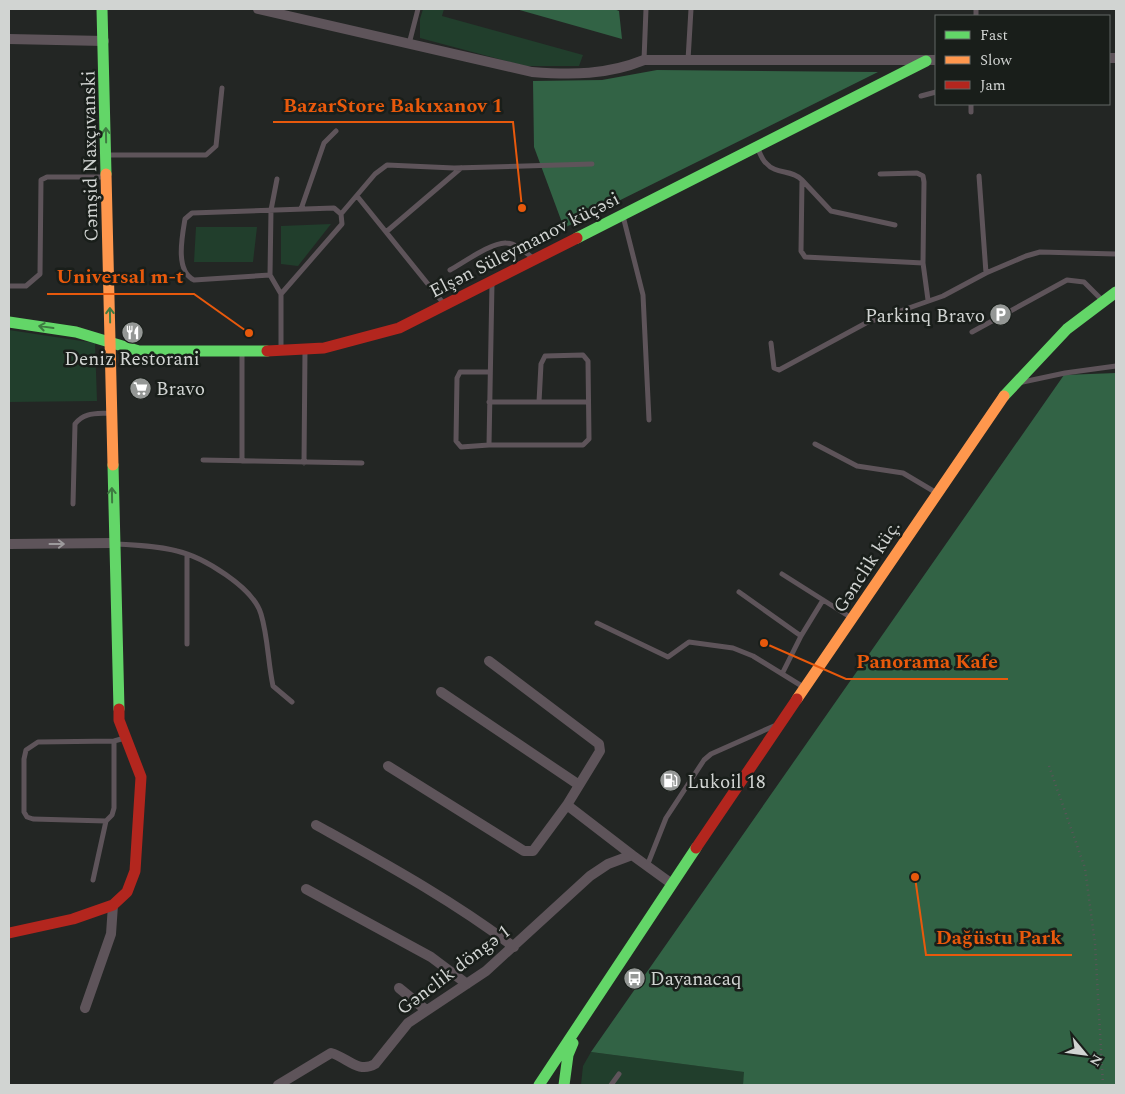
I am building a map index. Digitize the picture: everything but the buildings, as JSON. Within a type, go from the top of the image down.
[{"type":"street","name":"Cəmşid Naxçıvanski","points":[[102,9],[118,720],[120,739],[141,777],[135,871],[127,892],[113,905]]},
{"type":"street","name":"Elşən Süleymanov küçəsi","points":[[258,9],[532,72],[566,75],[602,73],[623,69],[644,60],[931,61]]},
{"type":"street","points":[[9,39],[104,41]]},
{"type":"street","name":"Elşən Süleymanov küçəsi","points":[[9,322],[76,332],[139,351],[281,351],[340,345],[399,328],[622,213],[758,148],[931,61]]},
{"type":"street","name":"Gənclik küç.","points":[[590,1008],[672,884],[784,722],[935,493],[1013,385],[1054,341],[1102,301],[1116,292]]},
{"type":"street","points":[[9,544],[113,543]]},
{"type":"street","points":[[388,766],[524,851],[533,851],[567,805],[600,751],[599,744],[489,661]]},
{"type":"street","points":[[441,692],[579,785]]},
{"type":"street","points":[[567,805],[672,884]]},
{"type":"street","points":[[316,825],[421,884],[476,919],[514,947]]},
{"type":"street","name":"Gənclik döngə 1","points":[[278,1085],[331,1053],[361,1068],[369,1068],[375,1064],[408,1023],[467,984],[514,947],[590,876],[608,864],[632,855]]},
{"type":"street","points":[[306,889],[432,957],[467,984]]},
{"type":"street","points":[[9,933],[73,919],[113,905],[111,934],[85,1008]]},
{"type":"street","points":[[399,988],[426,1010]]},
{"type":"street","points":[[539,1085],[590,1008]]},
{"type":"street","points":[[564,1085],[568,1055],[590,1008]]},
{"type":"lane","points":[[409,44],[418,9]]},
{"type":"lane","points":[[644,60],[646,9]]},
{"type":"lane","points":[[688,60],[692,9]]},
{"type":"lane","points":[[106,155],[206,155],[216,146],[222,88]]},
{"type":"lane","points":[[920,96],[935,92]]},
{"type":"lane","points":[[971,105],[971,112]]},
{"type":"lane","points":[[301,210],[324,143],[336,130]]},
{"type":"lane","points":[[758,148],[766,164],[777,172],[791,173],[802,180],[831,211],[895,225]]},
{"type":"lane","points":[[341,214],[375,174],[387,165],[461,168],[592,164]]},
{"type":"lane","points":[[386,232],[461,168]]},
{"type":"lane","points":[[880,174],[917,173],[923,176],[923,263],[928,300]]},
{"type":"lane","points":[[979,176],[986,273]]},
{"type":"lane","points":[[9,286],[26,286],[40,274],[41,180],[47,177],[106,177]]},
{"type":"lane","points":[[276,179],[271,210],[270,275],[281,294],[281,351]]},
{"type":"lane","points":[[802,180],[800,251],[804,257],[923,263]]},
{"type":"lane","points":[[357,196],[445,304]]},
{"type":"lane","points":[[270,275],[194,280],[187,276],[182,269],[185,219],[192,213],[334,208],[341,214],[342,224],[281,294]]},
{"type":"lane","points":[[622,213],[643,295],[649,420]]},
{"type":"lane","points":[[450,270],[495,245],[506,243],[517,247],[534,259]]},
{"type":"lane","points":[[771,343],[774,368],[779,370],[785,369],[866,323],[943,296],[986,273],[1040,252],[1116,254]]},
{"type":"lane","points":[[489,446],[492,280]]},
{"type":"lane","points":[[972,332],[1067,280],[1084,282],[1102,301]]},
{"type":"lane","points":[[304,463],[305,350]]},
{"type":"lane","points":[[242,351],[242,461]]},
{"type":"lane","points":[[490,372],[460,372],[457,378],[456,441],[461,447],[583,445],[589,439],[588,362],[583,355],[544,356],[541,364],[539,402]]},
{"type":"lane","points":[[1013,385],[1065,373],[1116,366]]},
{"type":"lane","points":[[489,402],[588,402]]},
{"type":"lane","points":[[73,504],[75,424],[79,418],[89,414],[110,413]]},
{"type":"lane","points":[[815,444],[857,466],[902,473],[935,493]]},
{"type":"lane","points":[[203,460],[362,463]]},
{"type":"lane","points":[[113,543],[152,546],[187,554],[247,591],[261,612],[273,686],[292,702]]},
{"type":"lane","points":[[187,554],[187,644]]},
{"type":"lane","points":[[782,574],[853,618]]},
{"type":"lane","points":[[739,592],[801,636]]},
{"type":"lane","points":[[782,674],[801,636],[823,600]]},
{"type":"lane","points":[[597,623],[668,657],[689,642],[733,648],[753,656],[806,688]]},
{"type":"lane","points":[[647,866],[666,818],[704,760],[711,754],[784,722]]},
{"type":"lane","points":[[93,880],[106,821],[112,815],[114,808],[120,739],[38,742],[26,750],[24,759],[24,812],[27,817],[33,819],[106,821]]},
{"type":"lane","points":[[611,1085],[619,1074]]},
{"type":"path","points":[[1050,766],[1084,868],[1095,944],[1103,1085]]},
{"type":"green space","points":[[423,9],[444,9],[442,16],[583,55],[579,66],[525,66],[420,38],[420,19]]},
{"type":"green space","points":[[516,9],[614,9],[619,11],[622,39]]},
{"type":"green space","points":[[657,70],[878,72],[564,228],[534,147],[533,81],[602,80]]},
{"type":"green space","points":[[331,224],[298,266],[281,264],[281,226]]},
{"type":"green space","points":[[196,227],[257,227],[253,262],[194,262]]},
{"type":"green space","points":[[9,330],[95,343],[97,401],[9,402]]},
{"type":"green space","points":[[1116,373],[1116,1085],[743,1085],[744,1072],[591,1052],[1064,375]]},
{"type":"green space","points":[[591,1052],[745,1072],[743,1085],[581,1085],[583,1066]]},
{"type":"traffic: fast","points":[[102,9],[106,174]]},
{"type":"traffic: fast","points":[[577,238],[926,61]]},
{"type":"traffic: fast","points":[[1004,396],[1067,329],[1116,292]]},
{"type":"traffic: fast","points":[[9,322],[76,332],[139,351],[267,351]]},
{"type":"traffic: fast","points":[[113,465],[119,709]]},
{"type":"traffic: fast","points":[[539,1085],[696,848]]},
{"type":"traffic: fast","points":[[564,1085],[568,1055],[573,1043]]},
{"type":"traffic: slow","points":[[106,174],[113,465]]},
{"type":"traffic: slow","points":[[797,699],[1004,396]]},
{"type":"traffic: jam","points":[[267,351],[324,348],[399,328],[577,238]]},
{"type":"traffic: jam","points":[[696,848],[797,699]]},
{"type":"traffic: jam","points":[[9,933],[73,919],[113,905],[127,892],[135,871],[141,777],[119,720],[119,709]]},
{"type":"place","name":"BazarStore Bakıxanov 1","points":[[522,208]]},
{"type":"place","name":"Parkinq Bravo","points":[[1001,315]]},
{"type":"place","name":"Deniz Restorani","points":[[132,332]]},
{"type":"place","name":"Universal m-t","points":[[249,333]]},
{"type":"place","name":"Bravo","points":[[140,388]]},
{"type":"place","name":"Panorama Kafe","points":[[764,643]]},
{"type":"place","name":"Lukoil 18","points":[[671,781]]},
{"type":"place","name":"Dağüstu Park","points":[[915,877]]},
{"type":"place","name":"Dayanacaq","points":[[634,978]]}]
